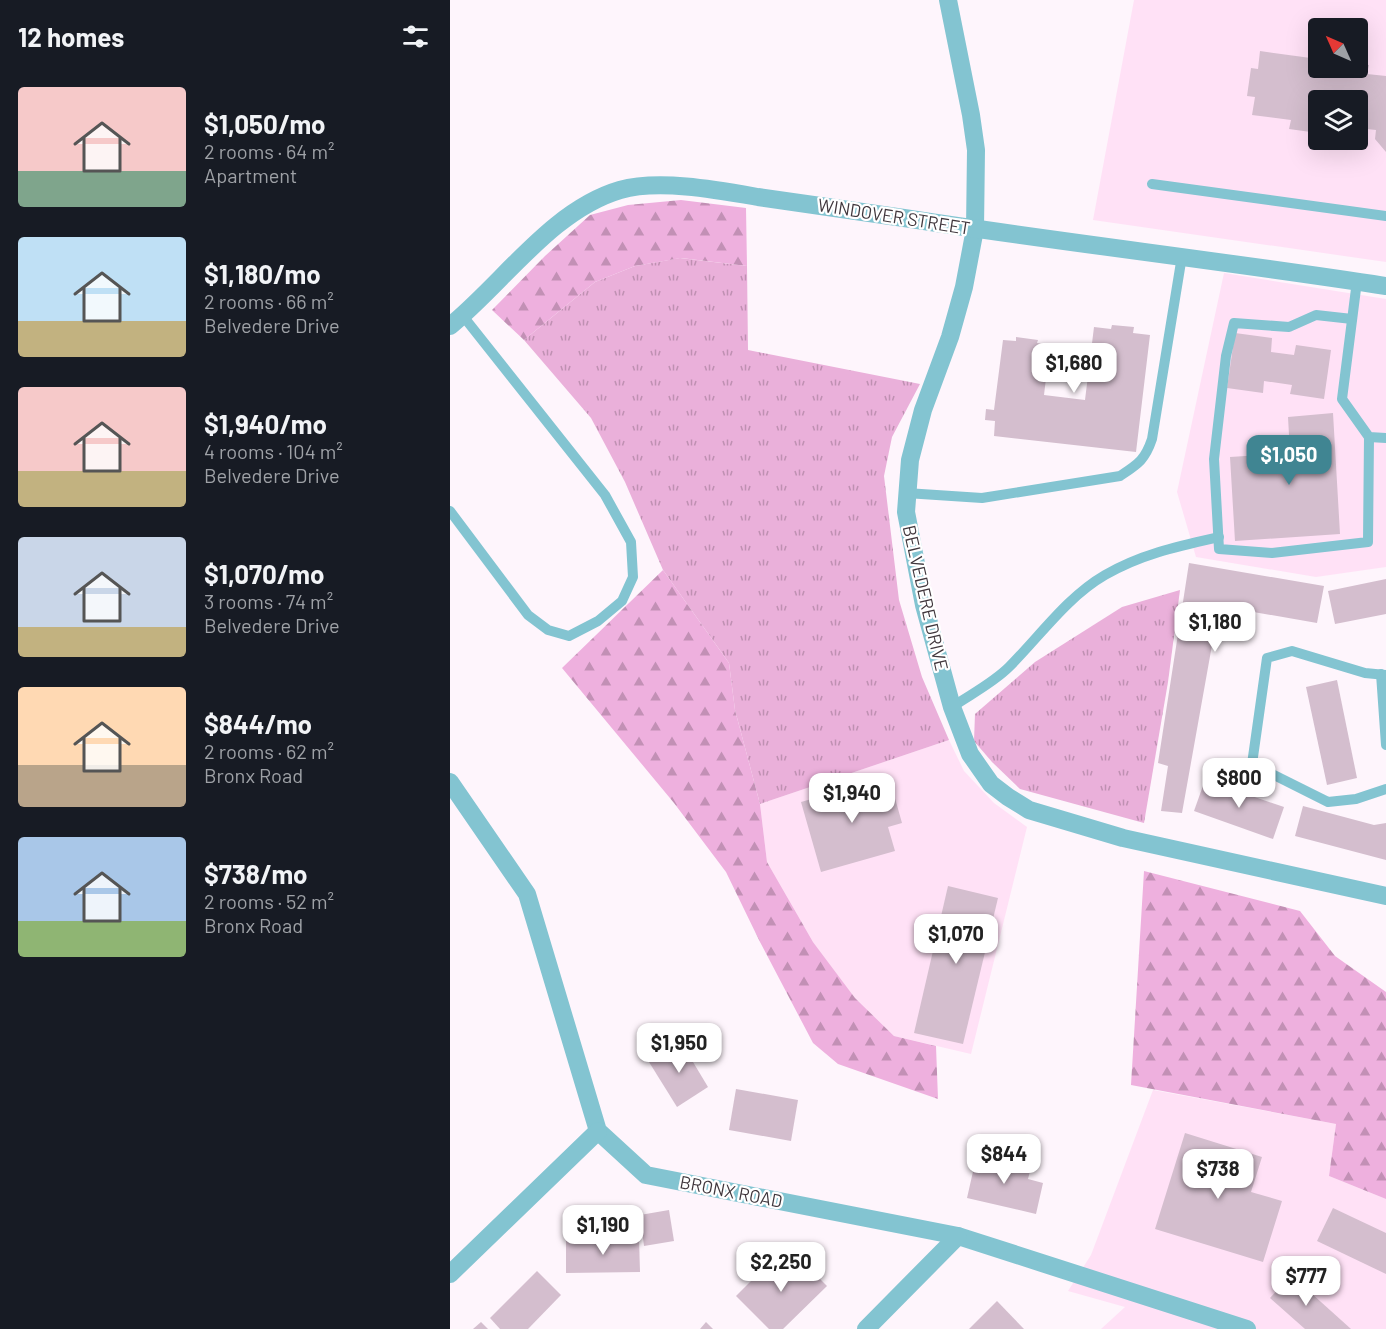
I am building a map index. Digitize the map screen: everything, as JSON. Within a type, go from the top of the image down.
[{"type":"street","name":"BELVEDERE DRIVE","points":[[948,0],[975,141],[977,188],[975,229],[964,287],[950,337],[910,460],[906,512],[924,605],[952,707],[970,754],[991,784],[1029,810],[1123,838],[1386,896]]},
{"type":"street","name":"WINDOVER STREET","points":[[456,321],[559,223],[581,206],[622,189],[644,187],[694,187],[1386,286]]},
{"type":"street","points":[[450,782],[527,894],[598,1131],[450,1274]]},
{"type":"street","name":"BRONX ROAD","points":[[598,1131],[646,1175],[958,1236],[1247,1329]]},
{"type":"street","points":[[866,1329],[958,1236]]},
{"type":"lane","points":[[1152,184],[1386,216]]},
{"type":"lane","points":[[906,493],[982,498],[1120,476],[1136,466],[1146,456],[1152,439],[1182,256]]},
{"type":"lane","points":[[1352,319],[1316,315],[1290,327],[1234,323],[1226,356],[1214,459],[1219,549],[1272,553],[1368,542],[1369,437],[1342,399],[1357,281]]},
{"type":"lane","points":[[450,511],[528,615],[548,630],[569,636],[598,621],[622,601],[633,578],[631,542],[605,495],[456,321]]},
{"type":"lane","points":[[1369,437],[1386,438]]},
{"type":"lane","points":[[952,707],[1002,673],[1077,595],[1105,575],[1164,549],[1219,537]]},
{"type":"lane","points":[[1386,744],[1383,675],[1365,674],[1292,651],[1267,657],[1252,765],[1328,802],[1356,799],[1386,789]]},
{"type":"shaded area","points":[[1134,0],[1386,0],[1386,262],[1093,220]]},
{"type":"shaded area","points":[[1224,273],[1386,299],[1386,567],[1316,577],[1196,557],[1177,492]]},
{"type":"shaded area","points":[[949,740],[964,771],[994,803],[1027,827],[971,1054],[894,1036],[855,998],[813,942],[767,862],[760,804]]},
{"type":"shaded area","points":[[1153,1090],[1336,1124],[1329,1176],[1386,1199],[1386,1329],[1101,1329],[1125,1307],[1068,1291],[1091,1255]]},
{"type":"green space","points":[[681,200],[746,208],[747,266],[681,258],[635,266],[595,282],[524,340],[492,310],[545,256],[590,215],[628,205]]},
{"type":"green space","points":[[680,258],[747,266],[748,350],[920,384],[892,437],[884,476],[899,600],[922,677],[949,740],[760,804],[735,710],[729,663],[663,570],[625,482],[591,418],[524,340],[595,282],[635,266]]},
{"type":"green space","points":[[663,570],[729,663],[735,710],[760,804],[767,862],[813,942],[855,998],[894,1036],[936,1046],[938,1099],[838,1064],[813,1043],[726,872],[674,803],[562,668]]},
{"type":"green space","points":[[1180,590],[1168,682],[1144,823],[1020,789],[974,741],[975,714],[1035,662],[1122,607]]},
{"type":"green space","points":[[1144,871],[1300,911],[1335,956],[1386,992],[1386,1199],[1329,1176],[1336,1124],[1131,1085]]},
{"type":"building","points":[[1260,51],[1308,58],[1308,78],[1368,78],[1368,74],[1386,76],[1386,152],[1375,139],[1376,130],[1368,129],[1368,90],[1308,90],[1308,132],[1289,129],[1291,120],[1252,115],[1255,97],[1247,96],[1251,68],[1258,69]]},
{"type":"building","points":[[1112,325],[1134,327],[1133,333],[1150,335],[1136,452],[994,436],[995,421],[985,420],[986,409],[994,410],[1003,340],[1016,341],[1016,337],[1038,340],[1037,343],[1050,345],[1044,395],[1085,400],[1094,327],[1111,329]]},
{"type":"building","points":[[1235,333],[1272,338],[1271,352],[1294,355],[1296,345],[1331,350],[1324,399],[1290,394],[1292,385],[1264,381],[1263,393],[1227,388]]},
{"type":"building","points":[[1333,413],[1340,534],[1235,541],[1230,457],[1290,453],[1288,417]]},
{"type":"building","points":[[1189,563],[1324,586],[1317,623],[1219,606],[1182,813],[1161,811],[1168,766],[1158,763]]},
{"type":"building","points":[[1386,579],[1386,614],[1335,624],[1328,591]]},
{"type":"building","points":[[1337,680],[1357,778],[1327,785],[1306,687]]},
{"type":"building","points":[[889,777],[902,823],[888,827],[895,851],[821,872],[801,802]]},
{"type":"building","points":[[1205,780],[1284,807],[1273,839],[1194,811]]},
{"type":"building","points":[[1303,806],[1374,825],[1386,823],[1386,860],[1295,836]]},
{"type":"building","points":[[948,886],[998,898],[963,1044],[914,1033]]},
{"type":"building","points":[[681,1042],[708,1087],[677,1107],[649,1062]]},
{"type":"building","points":[[736,1089],[798,1100],[791,1141],[729,1130]]},
{"type":"building","points":[[1185,1133],[1262,1157],[1251,1192],[1282,1201],[1263,1262],[1155,1229]]},
{"type":"building","points":[[977,1154],[1031,1167],[1028,1179],[1043,1183],[1036,1214],[967,1198]]},
{"type":"building","points":[[1333,1208],[1386,1233],[1386,1274],[1317,1241]]},
{"type":"building","points":[[669,1210],[674,1241],[644,1246],[640,1215]]},
{"type":"building","points":[[639,1238],[640,1272],[566,1273],[566,1239]]},
{"type":"building","points":[[774,1258],[787,1270],[799,1258],[827,1286],[783,1329],[769,1329],[736,1296]]},
{"type":"building","points":[[537,1271],[561,1295],[528,1329],[500,1329],[490,1318]]},
{"type":"building","points":[[1291,1275],[1351,1329],[1305,1329],[1270,1298]]},
{"type":"building","points":[[997,1301],[1024,1329],[969,1329]]},
{"type":"building","points":[[481,1322],[488,1329],[473,1329]]},
{"type":"building","points":[[706,1322],[713,1329],[700,1329]]}]
